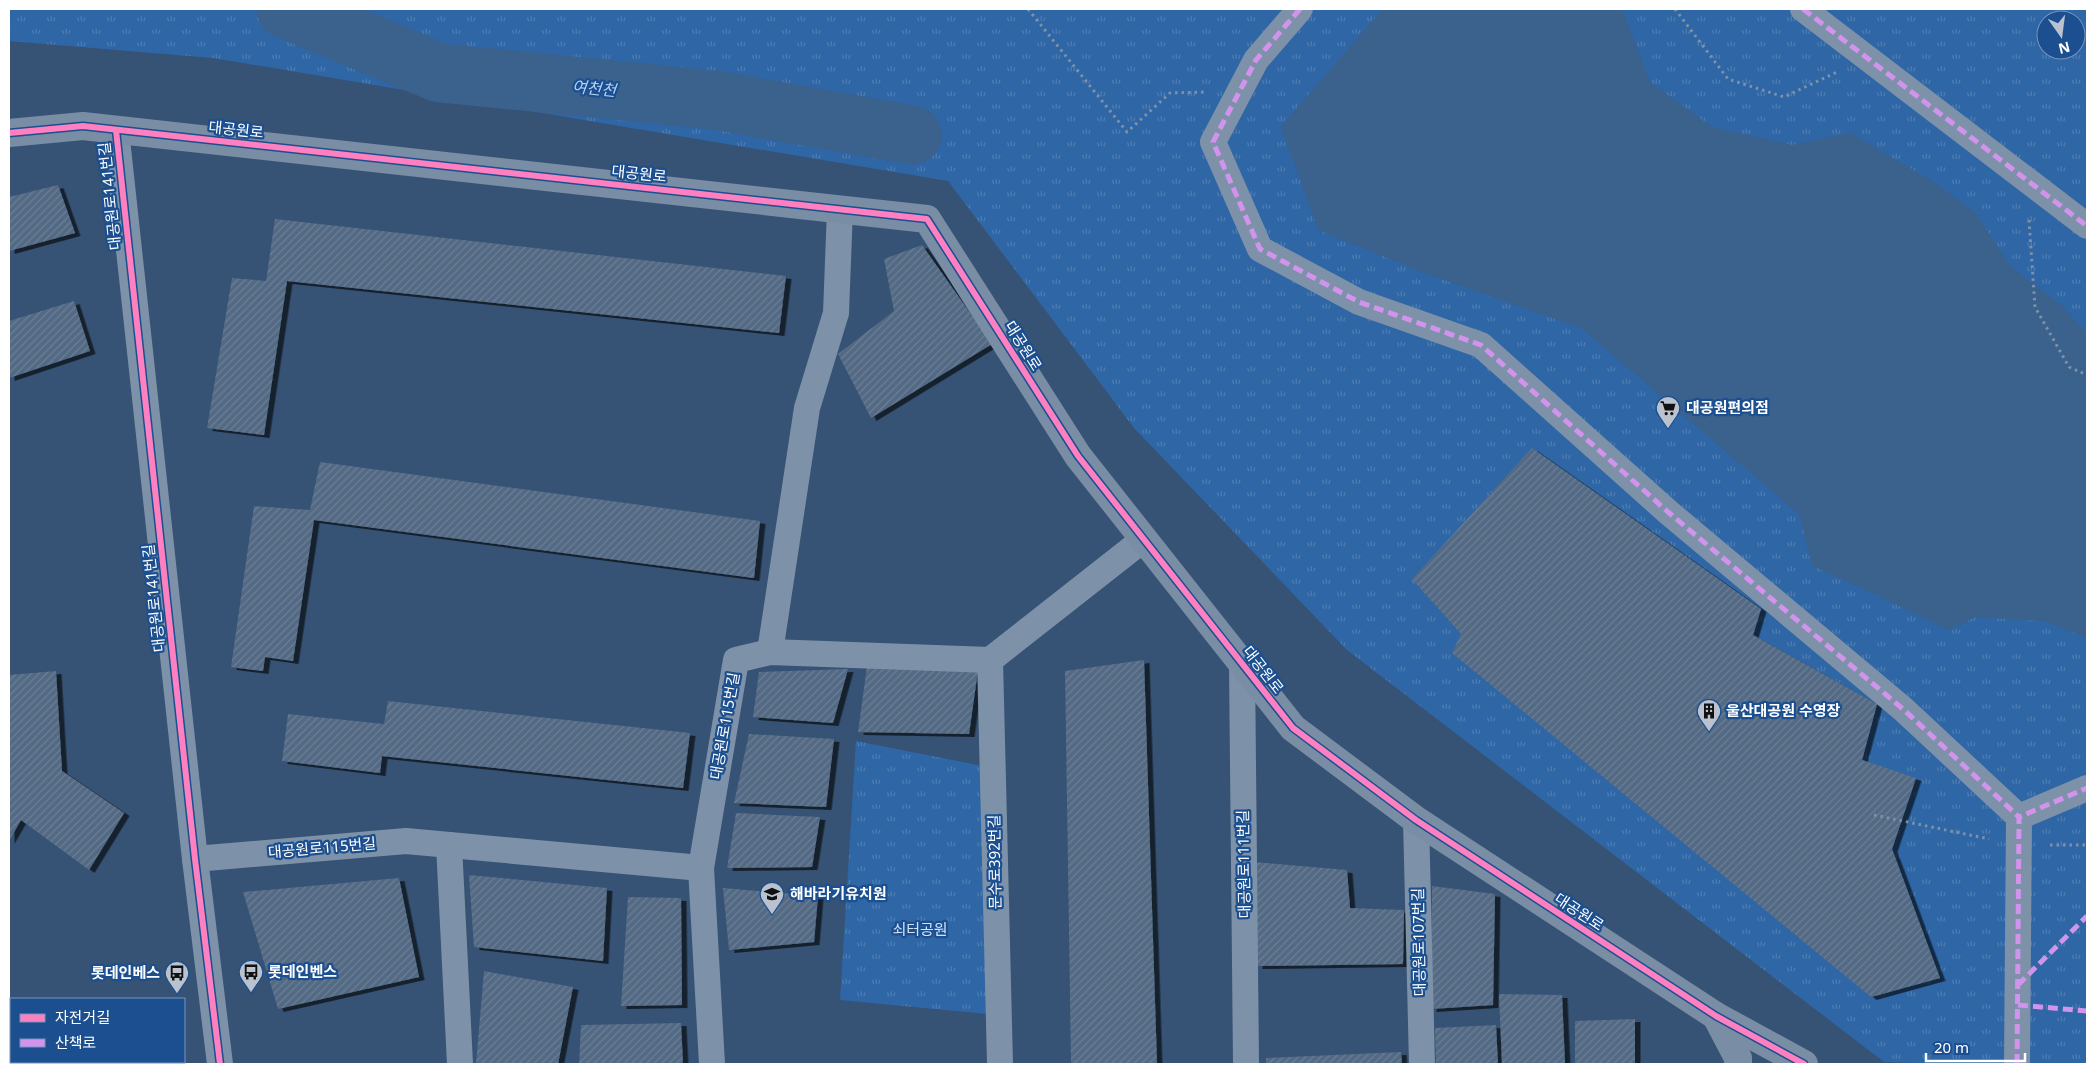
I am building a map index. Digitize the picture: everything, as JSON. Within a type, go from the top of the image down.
[{"type":"street","points":[[1300,9],[1256,60],[1213,142],[1260,249],[1359,302],[1482,345],[1668,512],[1904,710],[2019,817],[2017,1064]]},
{"type":"street","points":[[1802,9],[2087,226]]},
{"type":"street","name":"대공원로","points":[[9,133],[83,126],[927,218],[1078,456],[1292,728],[1416,820],[1716,1016],[1804,1064]]},
{"type":"street","name":"대공원로141번길","points":[[116,130],[195,859],[220,1064]]},
{"type":"street","points":[[770,652],[808,408],[836,313],[840,209]]},
{"type":"street","points":[[990,660],[1144,539]]},
{"type":"street","name":"대공원로115번길","points":[[195,859],[406,841],[701,868],[736,660],[770,652],[990,660]]},
{"type":"street","name":"문수로392번길","points":[[990,660],[1000,1064]]},
{"type":"street","name":"대공원로111번길","points":[[1242,664],[1246,1064]]},
{"type":"street","points":[[2019,817],[2087,788]]},
{"type":"street","name":"대공원로107번길","points":[[1416,820],[1422,1064]]},
{"type":"street","points":[[449,845],[460,1064]]},
{"type":"street","points":[[701,868],[712,1064]]},
{"type":"street","name":"대공원로","points":[[1716,1016],[1738,1058],[1738,1064]]},
{"type":"path","points":[[1028,9],[1127,132],[1170,93],[1240,91]]},
{"type":"path","points":[[1675,9],[1728,79],[1784,98],[1867,58]]},
{"type":"path","points":[[2026,180],[2035,308],[2069,367],[2087,375]]},
{"type":"path","points":[[1874,816],[2020,845],[2087,845]]},
{"type":"green space","points":[[9,9],[2087,9],[2087,1064],[1884,1062],[1347,650],[1134,428],[948,181],[213,58],[9,41]]},
{"type":"green space","name":"쇠터공원","points":[[856,741],[993,768],[998,1015],[840,1000]]},
{"type":"shaded area","points":[[1383,9],[1622,9],[1651,83],[1712,127],[1792,145],[1850,133],[1931,180],[1975,212],[2011,267],[2060,304],[2087,333],[2087,638],[2044,621],[1975,617],[1949,630],[1812,566],[1799,514],[1581,328],[1430,275],[1318,230],[1281,126]]},
{"type":"building","points":[[58,185],[75,233],[9,251],[9,197]]},
{"type":"building","points":[[275,219],[786,276],[779,333],[287,281],[264,435],[207,428],[232,278],[266,281]]},
{"type":"building","points":[[922,245],[992,344],[871,418],[838,354],[894,311],[884,259]]},
{"type":"building","points":[[74,301],[90,351],[9,378],[9,321]]},
{"type":"building","name":"울산대공원 수영장","points":[[1532,448],[1761,609],[1753,635],[1877,704],[1862,760],[1916,778],[1892,849],[1940,978],[1871,997],[1452,653],[1461,634],[1412,579]]},
{"type":"building","points":[[320,462],[760,521],[754,578],[314,520],[293,661],[265,657],[263,671],[231,667],[254,506],[310,510]]},
{"type":"building","points":[[1144,660],[1157,1064],[1071,1064],[1065,671]]},
{"type":"building","points":[[867,666],[978,670],[969,734],[858,732]]},
{"type":"building","points":[[848,669],[833,723],[753,717],[759,672]]},
{"type":"building","points":[[56,671],[62,771],[124,813],[89,870],[21,820],[9,841],[9,675]]},
{"type":"building","points":[[388,701],[690,733],[683,788],[382,756],[380,773],[282,761],[288,714],[384,724]]},
{"type":"building","points":[[749,734],[834,739],[826,807],[734,803]]},
{"type":"building","points":[[736,813],[820,817],[812,867],[727,868]]},
{"type":"building","points":[[1253,862],[1347,870],[1350,908],[1404,910],[1403,964],[1257,966]]},
{"type":"building","points":[[469,875],[607,888],[603,961],[474,947]]},
{"type":"building","points":[[399,878],[419,977],[278,1009],[243,892]]},
{"type":"building","points":[[1432,886],[1495,894],[1493,1005],[1431,1009]]},
{"type":"building","points":[[723,888],[818,896],[814,942],[729,950]]},
{"type":"building","points":[[628,897],[681,898],[682,1005],[621,1006]]},
{"type":"building","points":[[484,971],[573,987],[558,1064],[476,1064]]},
{"type":"building","points":[[1499,994],[1562,995],[1565,1064],[1502,1064]]},
{"type":"building","points":[[10,1004],[10,1063],[69,1064],[9,1064]]},
{"type":"building","points":[[1635,1019],[1635,1064],[1575,1064],[1575,1021]]},
{"type":"building","points":[[681,1023],[683,1064],[579,1064],[581,1025]]},
{"type":"building","points":[[1496,1025],[1498,1064],[1436,1064],[1435,1028]]},
{"type":"building","points":[[1401,1052],[1402,1064],[1266,1064],[1266,1058]]},
{"type":"waterway","name":"여천천","points":[[286,9],[440,73],[715,100],[912,135]]},
{"type":"marked path","points":[[1300,9],[1256,60],[1213,142],[1260,249],[1359,302],[1481,345],[1668,512],[1903,709],[2019,817]]},
{"type":"marked path","points":[[1803,9],[2087,226]]},
{"type":"marked path","points":[[2017,1064],[2019,817],[2087,788]]},
{"type":"marked path","points":[[2018,985],[2087,916]]},
{"type":"marked path","points":[[2018,1005],[2087,1011]]},
{"type":"cycle path","points":[[9,133],[83,126],[927,219],[1078,456],[1293,728],[1416,820],[1716,1016],[1804,1064]]},
{"type":"cycle path","points":[[116,130],[195,859],[220,1064]]},
{"type":"place","name":"대공원편의점","points":[[1668,429]]},
{"type":"place","name":"울산대공원 수영장","points":[[1709,732]]},
{"type":"place","name":"해바라기유치원","points":[[772,915]]},
{"type":"place","name":"롯데인벤스","points":[[251,993]]},
{"type":"place","name":"롯데인베스","points":[[177,994]]}]
